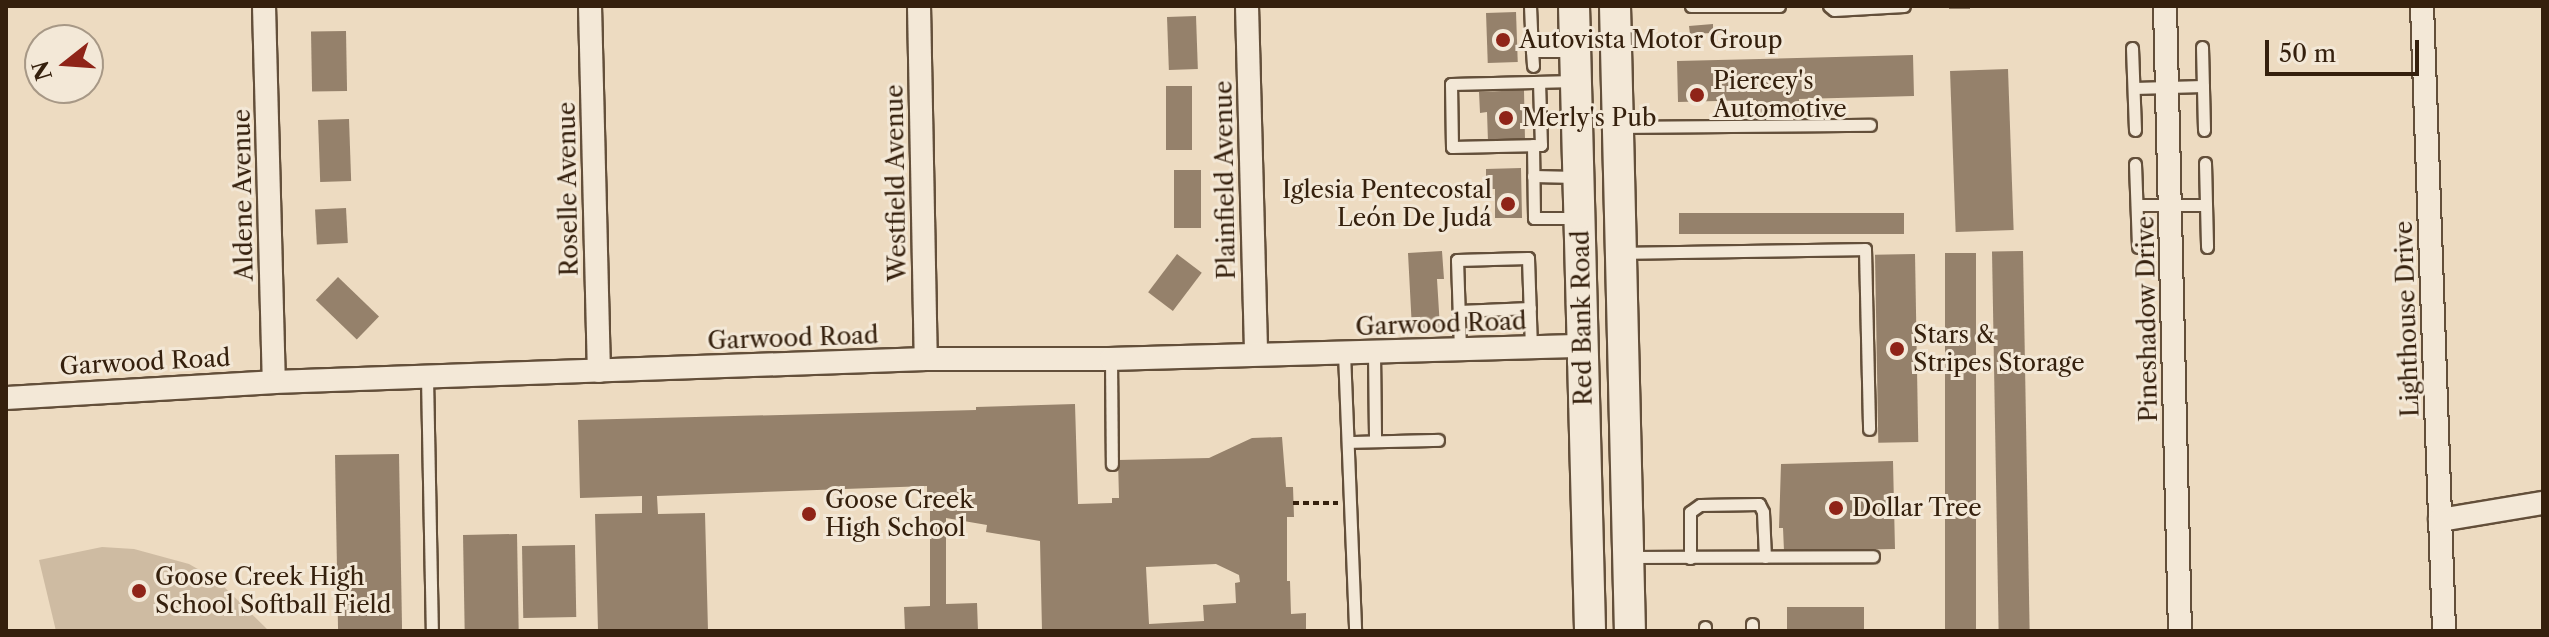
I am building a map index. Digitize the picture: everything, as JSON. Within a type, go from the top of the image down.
[{"type":"main road","name":"Red Bank Road","points":[[1574,6],[1590,631]]},
{"type":"main road","name":"Red Bank Road","points":[[1615,6],[1630,631]]},
{"type":"main road","points":[[1579,198],[1620,253]]},
{"type":"main road","points":[[1583,346],[1623,393]]},
{"type":"street","name":"Aldene Avenue","points":[[264,6],[274,382]]},
{"type":"street","name":"Roselle Avenue","points":[[590,6],[599,371]]},
{"type":"street","name":"Westfield Avenue","points":[[919,6],[926,359]]},
{"type":"street","name":"Plainfield Avenue","points":[[1247,6],[1256,353]]},
{"type":"street","name":"Pineshadow Drive","points":[[2165,6],[2180,631]]},
{"type":"street","name":"Lighthouse Drive","points":[[2422,6],[2444,631]]},
{"type":"street","name":"Garwood Road","points":[[7,390],[926,359],[1111,359],[1583,346]]},
{"type":"street","points":[[2440,520],[2543,503]]},
{"type":"lane","points":[[1530,6],[1533,66]]},
{"type":"lane","points":[[1691,6],[1694,9],[1779,6]]},
{"type":"lane","points":[[1829,6],[1834,10],[1904,6]]},
{"type":"lane","points":[[2202,47],[2204,130]]},
{"type":"lane","points":[[2132,48],[2135,130]]},
{"type":"lane","points":[[1532,51],[1576,66]]},
{"type":"lane","points":[[1539,82],[1541,145],[1452,147],[1451,84],[1539,82],[1576,66]]},
{"type":"lane","points":[[2134,88],[2203,86]]},
{"type":"lane","points":[[1616,127],[1870,125]]},
{"type":"lane","points":[[1533,145],[1534,218],[1579,198]]},
{"type":"lane","points":[[2205,163],[2207,247]]},
{"type":"lane","points":[[2135,164],[2138,247]]},
{"type":"lane","points":[[1533,176],[1579,198]]},
{"type":"lane","points":[[2137,205],[2206,205]]},
{"type":"lane","points":[[1620,253],[1865,249],[1869,429]]},
{"type":"lane","points":[[1460,350],[1457,260],[1528,258],[1531,347]]},
{"type":"lane","points":[[1459,311],[1530,308]]},
{"type":"lane","points":[[1344,353],[1355,631]]},
{"type":"lane","points":[[1374,353],[1375,441]]},
{"type":"lane","points":[[1111,359],[1112,464]]},
{"type":"lane","points":[[427,377],[432,631]]},
{"type":"lane","points":[[1348,442],[1438,440]]},
{"type":"lane","points":[[1690,558],[1690,512],[1700,505],[1759,504],[1763,512],[1765,557]]},
{"type":"lane","points":[[1627,557],[1873,556]]},
{"type":"path","points":[[1293,503],[1352,502]]},
{"type":"shaded area","name":"Goose Creek High School Softball Field","points":[[102,547],[134,549],[189,564],[217,580],[269,631],[56,631],[39,560]]},
{"type":"building","points":[[1949,6],[1970,6],[1970,9],[1949,9]]},
{"type":"building","name":"Autovista Motor Group","points":[[1516,12],[1518,62],[1488,63],[1486,13]]},
{"type":"building","points":[[1196,16],[1198,69],[1169,70],[1167,17]]},
{"type":"building","points":[[1713,24],[1713,33],[1690,34],[1689,26]]},
{"type":"building","points":[[346,31],[347,91],[312,92],[311,32]]},
{"type":"building","points":[[1913,55],[1914,96],[1799,99],[1800,116],[1757,117],[1756,100],[1678,102],[1677,61]]},
{"type":"building","points":[[2008,69],[2014,230],[1956,232],[1950,71]]},
{"type":"building","points":[[1166,86],[1192,86],[1192,150],[1166,150]]},
{"type":"building","name":"Merly's Pub","points":[[1524,90],[1525,140],[1488,142],[1487,112],[1480,113],[1479,92]]},
{"type":"building","points":[[349,119],[351,181],[320,182],[318,120]]},
{"type":"building","name":"Iglesia Pentecostal León De Judá","points":[[1521,168],[1522,218],[1495,218],[1495,189],[1486,189],[1486,169]]},
{"type":"building","points":[[1174,170],[1201,170],[1201,228],[1174,228]]},
{"type":"building","points":[[346,208],[348,243],[317,245],[315,210]]},
{"type":"building","points":[[1679,213],[1904,213],[1904,234],[1679,234]]},
{"type":"building","points":[[1442,251],[1444,279],[1437,279],[1440,328],[1412,329],[1408,253]]},
{"type":"building","points":[[2023,251],[2030,631],[1999,631],[1992,252]]},
{"type":"building","points":[[1945,253],[1976,253],[1976,631],[1945,631]]},
{"type":"building","points":[[1177,254],[1202,273],[1173,311],[1148,292]]},
{"type":"building","name":"Stars & Stripes Storage","points":[[1915,254],[1918,442],[1878,443],[1875,255]]},
{"type":"building","points":[[338,277],[379,317],[357,340],[316,300]]},
{"type":"building","points":[[1075,404],[1078,504],[1112,503],[1112,498],[1119,498],[1118,460],[1209,458],[1252,438],[1282,437],[1286,487],[1293,487],[1294,517],[1287,517],[1287,581],[1290,581],[1291,614],[1306,613],[1306,631],[1042,631],[1040,541],[986,532],[987,525],[946,518],[946,604],[977,603],[978,631],[905,631],[904,607],[930,606],[930,499],[927,499],[927,486],[657,496],[658,514],[705,513],[708,631],[598,631],[595,514],[642,513],[642,496],[580,498],[578,420],[976,410],[976,407]],"holes":[[[1216,564],[1239,575],[1240,582],[1235,583],[1236,603],[1203,605],[1204,621],[1149,624],[1146,567]]]},
{"type":"building","points":[[399,454],[402,631],[338,631],[335,455]]},
{"type":"building","name":"Dollar Tree","points":[[1893,461],[1895,549],[1784,551],[1783,528],[1779,528],[1781,464]]},
{"type":"building","points":[[517,534],[519,631],[465,631],[463,535]]},
{"type":"building","points":[[575,545],[576,617],[523,618],[522,546]]},
{"type":"building","points":[[1787,607],[1864,607],[1864,631],[1787,631]]},
{"type":"place","name":"Autovista Motor Group","points":[[1503,40]]},
{"type":"place","name":"Piercey's Automotive","points":[[1697,95]]},
{"type":"place","name":"Merly's Pub","points":[[1506,118]]},
{"type":"place","name":"Iglesia Pentecostal León De Judá","points":[[1508,204]]},
{"type":"place","name":"Stars & Stripes Storage","points":[[1897,349]]},
{"type":"place","name":"Dollar Tree","points":[[1836,508]]},
{"type":"place","name":"Goose Creek High School","points":[[809,514]]},
{"type":"place","name":"Goose Creek High School Softball Field","points":[[139,591]]}]
